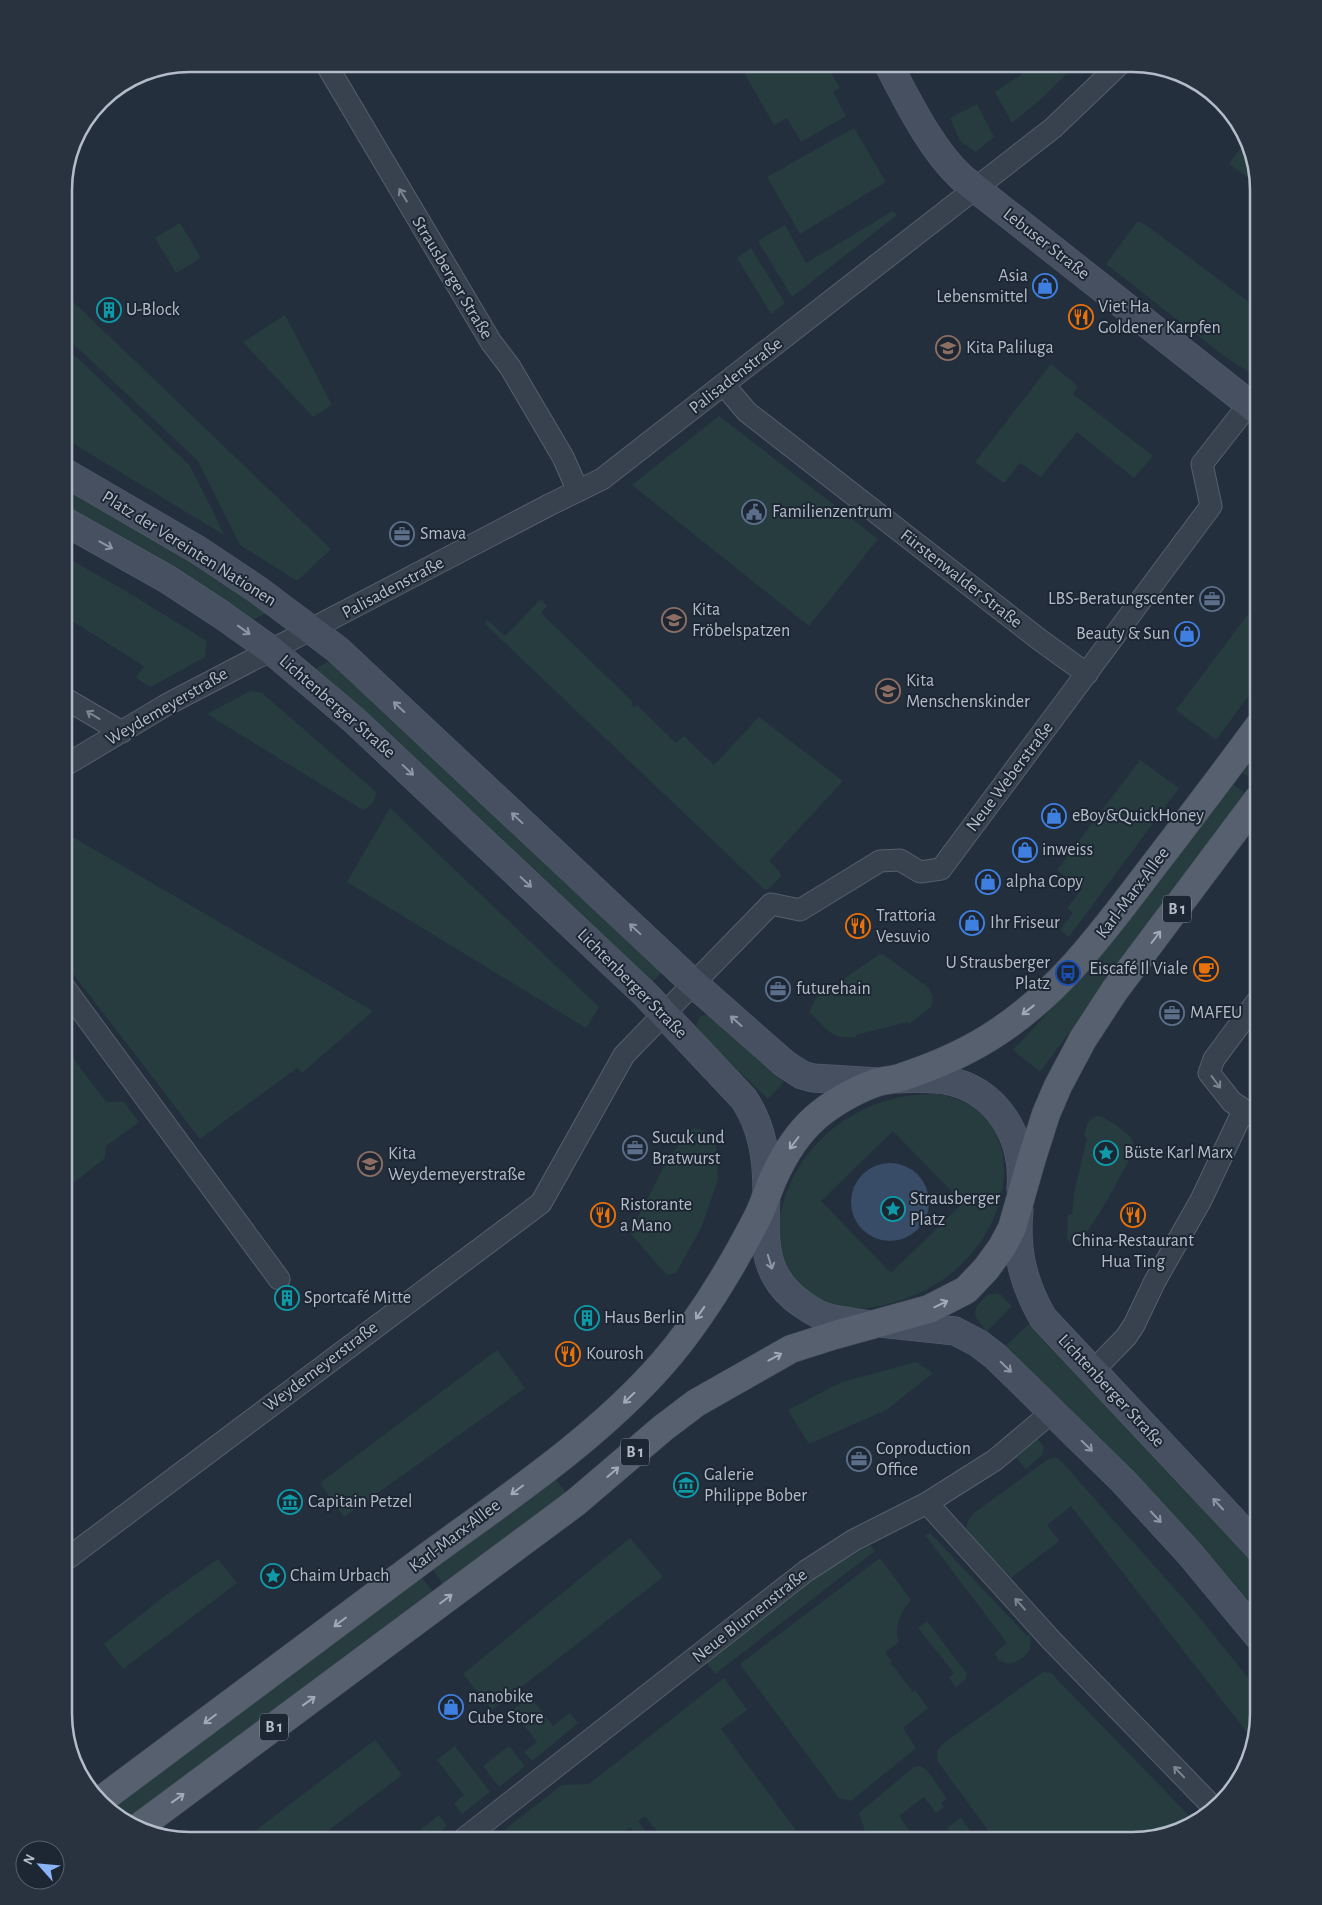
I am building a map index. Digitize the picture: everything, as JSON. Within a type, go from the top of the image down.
[{"type":"main road","name":"Lebuser Straße","points":[[893,73],[928,136],[953,170],[1250,404]]},
{"type":"main road","name":"Platz der Vereinten Nationen","points":[[73,477],[198,550],[312,629]]},
{"type":"main road","name":"Platz der Vereinten Nationen","points":[[73,526],[167,579],[222,614],[271,650]]},
{"type":"main road","points":[[312,629],[359,669],[693,983],[785,1064],[802,1075],[812,1078],[946,1080],[980,1094],[993,1104],[1006,1118],[1019,1150],[1022,1181],[1019,1207]]},
{"type":"main road","name":"Lichtenberger Straße","points":[[271,650],[354,720],[664,1013],[744,1099],[753,1113],[762,1138],[767,1173],[767,1195]]},
{"type":"main road","name":"Karl-Marx-Allee","points":[[888,1080],[941,1063],[987,1039],[1030,1009],[1050,992],[1084,956],[1250,738]]},
{"type":"main road","name":"B 1","points":[[144,1822],[575,1503],[696,1403],[791,1349],[929,1309],[966,1290],[986,1269],[1002,1247],[1012,1228],[1046,1114],[1083,1038],[1115,990],[1250,810]]},
{"type":"main road","name":"B 1","points":[[767,1195],[785,1155],[814,1119],[828,1108],[857,1091],[888,1080]]},
{"type":"main road","points":[[767,1195],[765,1235],[767,1256],[777,1280],[785,1290],[806,1307],[832,1319],[955,1331],[978,1343],[994,1356],[1123,1482],[1190,1554],[1250,1626]]},
{"type":"main road","name":"Karl-Marx-Allee","points":[[106,1796],[526,1484],[594,1429],[663,1363],[727,1273],[758,1216],[767,1195]]},
{"type":"main road","name":"Lichtenberger Straße","points":[[1019,1207],[1016,1234],[1020,1258],[1029,1292],[1043,1318],[1250,1539]]},
{"type":"street","name":"Strausberger Straße","points":[[331,72],[490,342],[510,368],[564,457],[578,492]]},
{"type":"street","name":"Palisadenstraße","points":[[312,629],[607,476],[1053,128],[1111,73]]},
{"type":"street","name":"Fürstenwalder Straße","points":[[724,385],[747,412],[1033,635],[1087,674]]},
{"type":"street","name":"Neue Weberstraße","points":[[664,1013],[771,904],[800,910],[880,861],[900,860],[920,872],[941,869],[1211,506],[1202,464],[1250,411]]},
{"type":"street","name":"Lichtenberger Straße","points":[[271,650],[312,629]]},
{"type":"street","name":"Weydemeyerstraße","points":[[73,761],[166,705],[271,650]]},
{"type":"street","points":[[73,703],[122,732]]},
{"type":"street","points":[[72,999],[280,1279]]},
{"type":"street","points":[[1250,1011],[1214,1059],[1209,1073],[1232,1102],[1250,1114]]},
{"type":"street","name":"Weydemeyerstraße","points":[[72,1555],[541,1202],[624,1055],[664,1013]]},
{"type":"street","points":[[1092,1372],[1126,1337],[1134,1326],[1155,1281],[1250,1117]]},
{"type":"street","name":"Neue Blumenstraße","points":[[472,1832],[806,1570],[854,1540],[927,1503],[995,1460],[1052,1412]]},
{"type":"street","points":[[927,1503],[1052,1641],[1209,1803]]},
{"type":"green space","points":[[744,73],[831,73],[840,88],[833,92],[846,116],[801,142],[787,118],[774,125]]},
{"type":"green space","points":[[1024,73],[1068,73],[1041,99],[1012,123],[995,92]]},
{"type":"green space","points":[[977,104],[994,137],[976,152],[960,141],[950,118]]},
{"type":"green space","points":[[854,128],[886,182],[800,234],[767,177]]},
{"type":"green space","points":[[1241,147],[1248,178],[1229,164]]},
{"type":"green space","points":[[893,211],[897,215],[792,297],[758,241],[785,225],[806,263]]},
{"type":"green space","points":[[1138,221],[1250,303],[1250,373],[1224,356],[1106,264]]},
{"type":"green space","points":[[180,223],[201,258],[176,273],[155,238]]},
{"type":"green space","points":[[751,248],[785,303],[771,314],[737,258]]},
{"type":"green space","points":[[73,302],[331,549],[297,581],[240,545],[198,461],[73,343]]},
{"type":"green space","points":[[285,315],[332,405],[313,417],[243,342]]},
{"type":"green space","points":[[73,354],[190,466],[224,535],[73,443]]},
{"type":"green space","points":[[1051,364],[1078,386],[1073,394],[1153,456],[1134,478],[1077,432],[1041,477],[1020,463],[1004,483],[975,462]]},
{"type":"green space","name":"Familienzentrum","points":[[719,416],[878,539],[809,626],[632,485]]},
{"type":"green space","points":[[73,486],[272,610],[247,623],[73,517]]},
{"type":"green space","points":[[73,561],[207,641],[205,657],[151,687],[136,678],[144,666],[73,621]]},
{"type":"green space","points":[[541,599],[547,606],[541,613],[633,702],[631,705],[634,708],[637,705],[676,743],[684,736],[714,765],[759,717],[843,781],[769,861],[779,871],[781,876],[769,889],[764,889],[486,625],[486,619],[505,636]]},
{"type":"green space","points":[[1250,612],[1250,694],[1216,740],[1176,710]]},
{"type":"green space","points":[[333,659],[665,969],[648,986],[311,671]]},
{"type":"green space","points":[[250,691],[262,693],[376,792],[371,805],[363,810],[207,714]]},
{"type":"green space","points":[[1250,756],[1250,778],[1239,770]]},
{"type":"green space","points":[[1140,760],[1179,788],[1069,937],[1060,930],[1073,913],[1067,908],[1082,889],[1057,870]]},
{"type":"green space","points":[[1230,782],[1247,794],[1040,1072],[1013,1050],[1087,970]]},
{"type":"green space","points":[[390,808],[599,1007],[586,1028],[347,882]]},
{"type":"green space","points":[[73,837],[373,1011],[302,1073],[297,1068],[200,1139],[72,973]]},
{"type":"green space","points":[[880,954],[929,988],[933,997],[931,1007],[909,1024],[908,1022],[856,1035],[856,1037],[840,1037],[829,1032],[809,1012],[816,998]]},
{"type":"green space","points":[[707,1015],[719,1019],[784,1082],[768,1099],[699,1033],[696,1025],[701,1016]]},
{"type":"green space","points":[[72,1057],[106,1102],[124,1102],[139,1122],[106,1146],[105,1158],[72,1183]]},
{"type":"green space","points":[[923,1094],[938,1094],[966,1103],[985,1118],[998,1138],[1004,1160],[1003,1184],[997,1209],[986,1233],[971,1254],[953,1272],[923,1292],[900,1301],[875,1307],[853,1309],[832,1306],[806,1292],[789,1273],[780,1249],[779,1224],[785,1198],[796,1173],[811,1150],[830,1131],[854,1114],[881,1102]],"holes":[[[893,1131],[963,1203],[891,1273],[821,1201]]]},
{"type":"green space","points":[[1096,1116],[1109,1121],[1127,1134],[1133,1142],[1133,1152],[1097,1217],[1080,1240],[1071,1244],[1067,1239],[1068,1214],[1072,1214],[1075,1189],[1087,1138],[1084,1135],[1088,1122]]},
{"type":"green space","points":[[695,1128],[706,1131],[716,1145],[718,1180],[701,1228],[676,1273],[667,1275],[630,1233],[663,1168],[687,1132]]},
{"type":"green space","points":[[997,1293],[1012,1306],[987,1331],[976,1316],[976,1309],[985,1297]]},
{"type":"green space","points":[[1029,1324],[1250,1546],[1250,1622],[1003,1348]]},
{"type":"green space","points":[[497,1350],[525,1388],[344,1517],[320,1483]]},
{"type":"green space","points":[[916,1362],[933,1373],[886,1410],[809,1444],[788,1410],[842,1382]]},
{"type":"green space","points":[[1036,1437],[1044,1447],[1042,1455],[1026,1469],[1014,1455]]},
{"type":"green space","points":[[1055,1457],[1061,1461],[1191,1607],[1250,1680],[1250,1715],[1247,1733],[1071,1506],[1047,1525],[1059,1541],[1011,1578],[967,1532],[968,1521],[974,1513],[1047,1460]]},
{"type":"green space","points":[[554,1477],[568,1495],[445,1587],[431,1567]]},
{"type":"green space","points":[[930,1533],[1027,1636],[1030,1635],[1029,1651],[1023,1658],[1008,1664],[998,1660],[995,1653],[1007,1643],[925,1535]]},
{"type":"green space","points":[[630,1538],[663,1577],[492,1710],[463,1674]]},
{"type":"green space","points":[[870,1545],[875,1551],[715,1674],[706,1662],[821,1573]]},
{"type":"green space","points":[[880,1558],[911,1600],[899,1620],[897,1637],[899,1642],[885,1652],[892,1662],[890,1665],[892,1664],[912,1691],[911,1693],[915,1690],[928,1708],[903,1728],[916,1748],[851,1801],[839,1798],[740,1664]]},
{"type":"green space","points":[[218,1559],[237,1583],[123,1669],[104,1644],[166,1595]]},
{"type":"green space","points":[[420,1575],[435,1595],[133,1817],[113,1803]]},
{"type":"green space","points":[[927,1621],[967,1674],[965,1680],[956,1687],[949,1678],[954,1673],[918,1628]]},
{"type":"green space","points":[[1043,1672],[1051,1673],[1190,1817],[1177,1824],[1147,1831],[989,1832],[938,1762],[937,1752],[941,1745]]},
{"type":"green space","points":[[724,1678],[747,1710],[721,1729],[797,1832],[658,1832],[645,1816],[638,1821],[646,1832],[634,1832],[630,1827],[623,1832],[502,1832],[562,1785],[589,1784]]},
{"type":"green space","points":[[530,1696],[553,1726],[570,1713],[578,1723],[532,1761],[524,1752],[537,1742],[512,1710]]},
{"type":"green space","points":[[375,1740],[402,1775],[326,1832],[257,1832],[256,1830]]},
{"type":"green space","points":[[455,1746],[490,1792],[462,1814],[454,1803],[464,1795],[437,1760]]},
{"type":"green space","points":[[509,1746],[525,1766],[499,1787],[483,1766]]},
{"type":"green space","points":[[920,1766],[927,1770],[947,1799],[941,1803],[944,1807],[936,1813],[924,1797],[899,1816],[911,1832],[865,1832],[859,1813],[914,1767]]},
{"type":"green space","points":[[439,1815],[447,1826],[439,1832],[417,1832]]},
{"type":"green space","points":[[961,1818],[971,1832],[950,1832],[947,1828]]},
{"type":"water","points":[[890,1163],[905,1166],[918,1174],[926,1187],[929,1202],[926,1217],[918,1230],[905,1238],[890,1241],[875,1238],[862,1230],[854,1217],[851,1202],[854,1187],[862,1174],[875,1166]]},
{"type":"place","name":"Asia Lebensmittel","points":[[1045,286]]},
{"type":"place","name":"U-Block","points":[[109,310]]},
{"type":"place","name":"Viet Ha Goldener Karpfen","points":[[1081,317]]},
{"type":"place","name":"Kita Paliluga","points":[[948,348]]},
{"type":"place","name":"Familienzentrum","points":[[754,512]]},
{"type":"place","name":"Smava","points":[[402,534]]},
{"type":"place","name":"LBS-Beratungscenter","points":[[1212,599]]},
{"type":"place","name":"Kita Fröbelspatzen","points":[[674,620]]},
{"type":"place","name":"Beauty & Sun","points":[[1187,634]]},
{"type":"place","name":"Kita Menschenskinder","points":[[888,691]]},
{"type":"place","name":"eBoy&QuickHoney","points":[[1054,816]]},
{"type":"place","name":"inweiss","points":[[1025,850]]},
{"type":"place","name":"alpha Copy","points":[[988,882]]},
{"type":"place","name":"Ihr Friseur","points":[[972,923]]},
{"type":"place","name":"Trattoria Vesuvio","points":[[858,926]]},
{"type":"place","name":"Eiscafé Il Viale","points":[[1206,969]]},
{"type":"place","name":"U Strausberger Platz","points":[[1068,973]]},
{"type":"place","name":"futurehain","points":[[778,989]]},
{"type":"place","name":"MAFEU","points":[[1172,1013]]},
{"type":"place","name":"Sucuk und Bratwurst","points":[[635,1148]]},
{"type":"place","name":"Büste Karl Marx","points":[[1106,1153]]},
{"type":"place","name":"Kita Weydemeyerstraße","points":[[370,1164]]},
{"type":"place","name":"Strausberger Platz","points":[[893,1209]]},
{"type":"place","name":"Ristorante a Mano","points":[[603,1215]]},
{"type":"place","name":"China-Restaurant Hua Ting","points":[[1133,1215]]},
{"type":"place","name":"Sportcafé Mitte","points":[[287,1298]]},
{"type":"place","name":"Haus Berlin","points":[[587,1318]]},
{"type":"place","name":"Kourosh","points":[[568,1354]]},
{"type":"place","name":"Coproduction Office","points":[[859,1459]]},
{"type":"place","name":"Galerie Philippe Bober","points":[[686,1485]]},
{"type":"place","name":"Capitain Petzel","points":[[290,1502]]},
{"type":"place","name":"Chaim Urbach","points":[[273,1576]]},
{"type":"place","name":"nanobike Cube Store","points":[[451,1707]]}]
